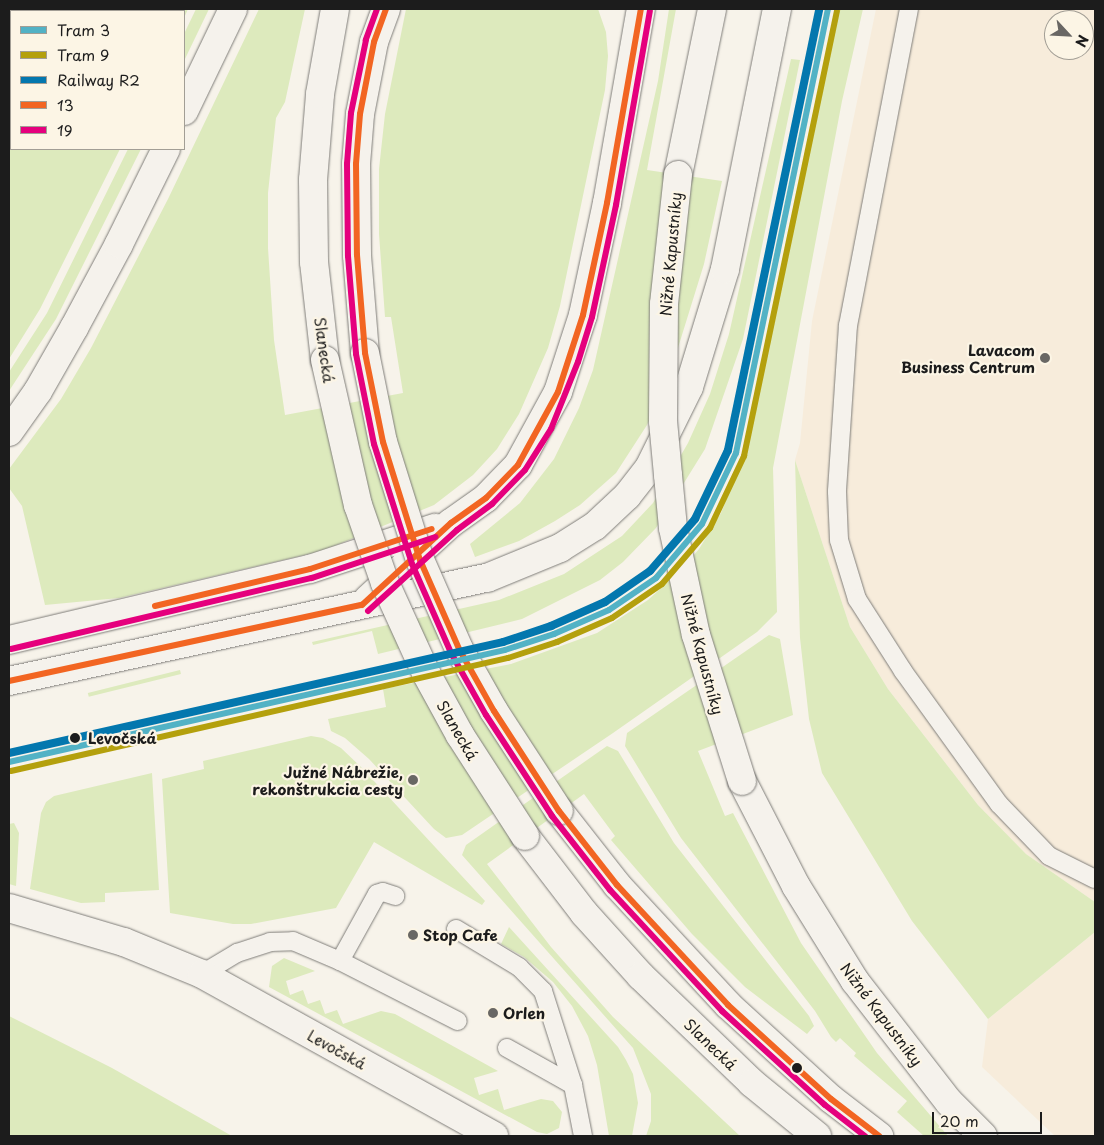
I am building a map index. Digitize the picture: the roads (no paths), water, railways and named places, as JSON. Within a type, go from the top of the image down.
[{"type":"main road","points":[[185,109],[233,9]]},
{"type":"main road","points":[[386,9],[374,42],[360,114],[356,164],[357,255],[365,353],[383,442],[420,560],[459,649],[494,711],[559,811],[617,885],[728,1005],[811,1081],[879,1136]]},
{"type":"main road","points":[[621,9],[637,40]]},
{"type":"main road","points":[[362,606],[450,523],[486,498],[518,466],[558,392],[583,315],[637,40],[641,9]]},
{"type":"main road","name":"Nižné Kapustníky","points":[[712,9],[678,175],[664,304],[662,421],[673,528],[696,635],[742,781],[796,886],[855,982],[949,1102],[983,1136]]},
{"type":"main road","points":[[9,682],[487,578],[560,548],[595,526],[628,496],[649,468],[689,387],[708,329],[743,185],[777,9]]},
{"type":"main road","name":"Slanecká","points":[[336,16],[320,94],[313,180],[314,262],[325,360],[358,506],[388,591],[426,673],[460,735],[525,836],[584,912],[641,976],[752,1084],[817,1136]]},
{"type":"main road","points":[[9,432],[38,391],[74,328],[120,244],[166,150]]},
{"type":"main road","points":[[9,640],[310,569],[450,523]]},
{"type":"main road","name":"Levočská","points":[[9,908],[124,942],[202,974],[494,1136]]},
{"type":"lane","points":[[909,9],[848,325],[837,492],[839,540],[858,599],[903,671],[999,804],[1049,856],[1095,879]]},
{"type":"lane","points":[[340,961],[377,894],[383,892],[395,896]]},
{"type":"lane","points":[[456,929],[519,967],[543,991],[573,1085],[583,1136]]},
{"type":"lane","points":[[202,974],[237,952],[270,942],[293,942],[340,961],[458,1021]]},
{"type":"lane","points":[[507,1048],[573,1085]]},
{"type":"tram line","name":"3","points":[[9,762],[505,650],[554,634],[609,610],[656,578],[702,524],[736,453],[828,9]]},
{"type":"tram line","name":"9","points":[[11,771],[508,658],[557,642],[612,618],[662,584],[710,528],[744,456],[837,11]]},
{"type":"rail line","name":"R2","points":[[9,753],[503,642],[551,626],[605,602],[650,571],[695,519],[728,450],[819,9]]},
{"type":"place","name":"Lavacom Business Centrum","points":[[1045,358]]},
{"type":"place","name":"Levočská","points":[[75,738]]},
{"type":"place","name":"Južné Nábrežie, rekonštrukcia cesty","points":[[413,780]]},
{"type":"place","name":"Stop Cafe","points":[[413,935]]},
{"type":"place","name":"Orlen","points":[[493,1013]]}]
